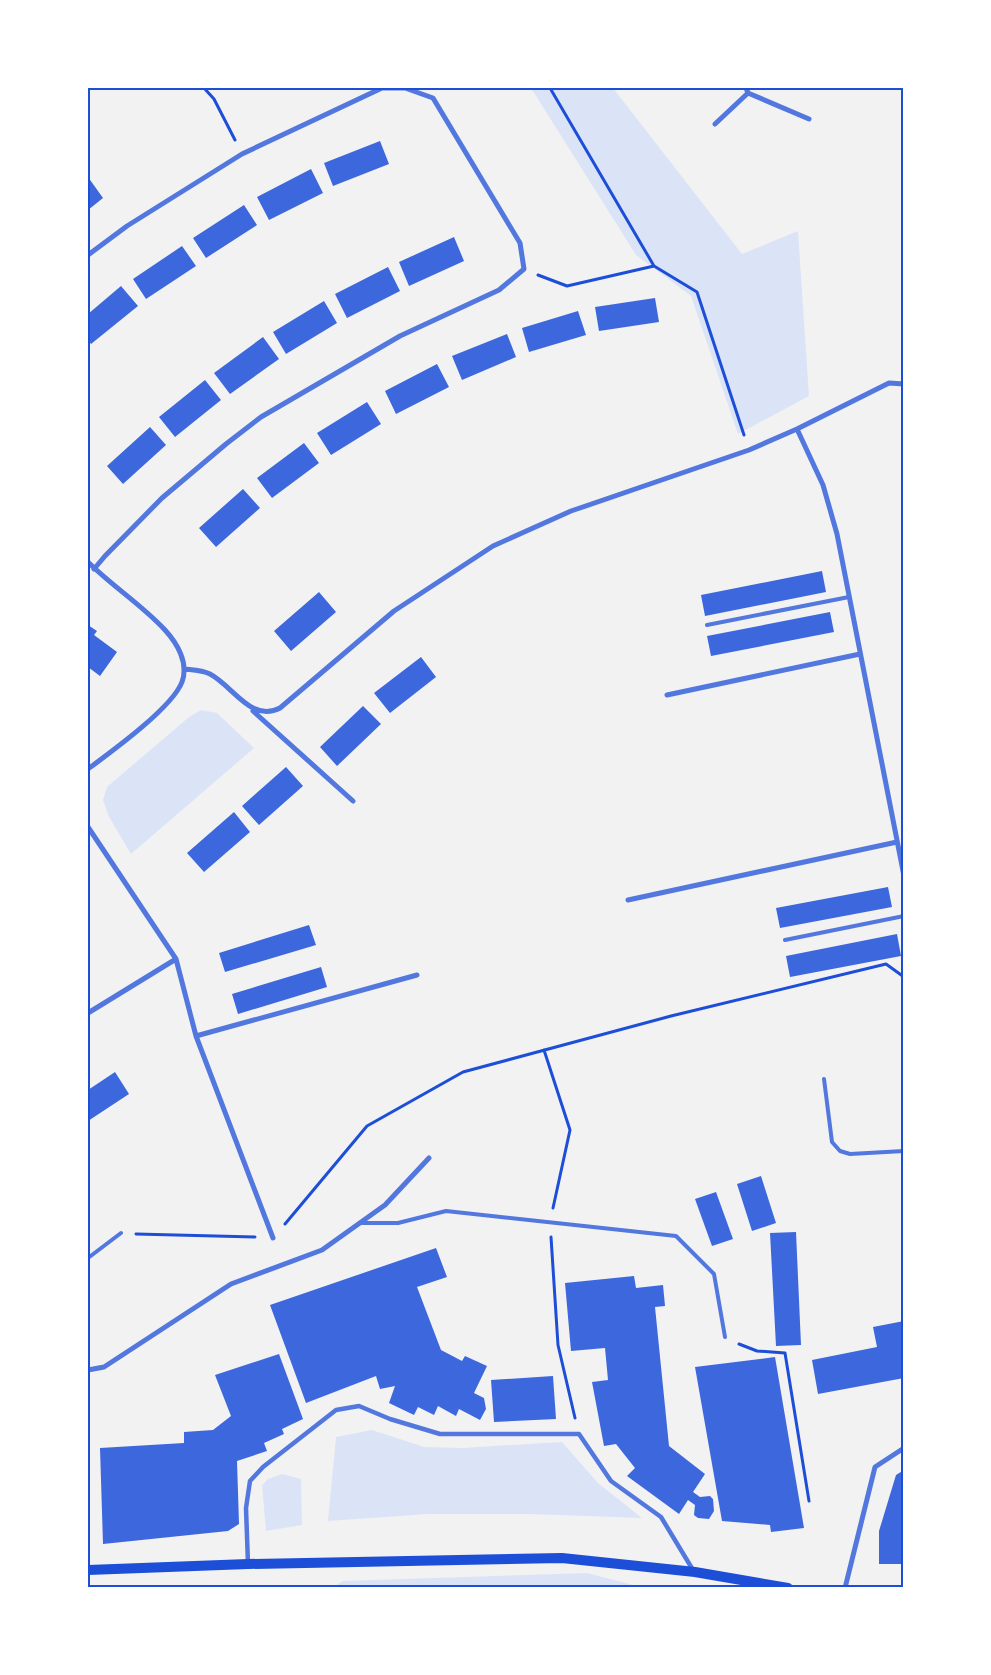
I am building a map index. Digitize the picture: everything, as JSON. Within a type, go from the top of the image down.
[{"type":"main road","points":[[88,1570],[248,1564],[562,1558],[695,1572],[788,1588]]},
{"type":"street","points":[[88,255],[127,226],[242,154],[382,88],[405,88],[433,98],[520,243],[524,269],[500,290],[400,336],[261,418],[226,444],[162,498],[94,569]]},
{"type":"street","points":[[715,124],[747,90],[810,119]]},
{"type":"street","points":[[250,708],[274,712],[394,611],[493,546],[571,511],[749,450],[798,430],[889,384],[904,384]]},
{"type":"street","points":[[798,430],[823,485],[837,534],[904,876]]},
{"type":"street","points":[[88,562],[169,634],[179,646],[184,669],[183,681],[174,695],[123,743],[88,769]]},
{"type":"street","points":[[667,695],[860,654]]},
{"type":"street","points":[[184,669],[200,670],[216,677],[353,801]]},
{"type":"street","points":[[88,827],[176,959],[196,1036],[273,1238]]},
{"type":"street","points":[[628,900],[897,842]]},
{"type":"street","points":[[88,1013],[176,959]]},
{"type":"street","points":[[196,1036],[417,975]]},
{"type":"street","points":[[88,1370],[104,1367],[230,1284],[322,1250],[385,1205],[429,1158]]},
{"type":"street","points":[[248,1564],[246,1508],[250,1481],[262,1467],[336,1410],[359,1406],[390,1419],[440,1434],[579,1434],[611,1481],[661,1517],[695,1572]]},
{"type":"street","points":[[845,1588],[875,1467],[904,1448]]},
{"type":"lane","points":[[707,625],[849,597]]},
{"type":"lane","points":[[785,940],[904,916]]},
{"type":"lane","points":[[824,1079],[832,1142],[840,1151],[850,1154],[904,1152]]},
{"type":"lane","points":[[360,1223],[398,1223],[446,1211],[676,1236],[714,1274],[725,1337]]},
{"type":"lane","points":[[88,1258],[121,1233]]},
{"type":"path","points":[[204,88],[214,99],[242,154]]},
{"type":"path","points":[[550,88],[654,266],[697,292],[749,450]]},
{"type":"path","points":[[524,269],[567,286],[654,266]]},
{"type":"path","points":[[121,1233],[273,1238],[368,1126],[463,1072],[671,1016],[886,964],[904,977]]},
{"type":"path","points":[[544,1050],[570,1130],[550,1222],[558,1345],[568,1396],[579,1434]]},
{"type":"path","points":[[725,1337],[757,1351],[785,1353],[809,1501]]},
{"type":"shaded area","points":[[531,88],[613,88],[742,254],[798,231],[809,396],[738,434],[691,296],[636,255]]},
{"type":"shaded area","points":[[201,710],[217,713],[254,748],[131,854],[109,817],[103,800],[107,787],[189,717]]},
{"type":"shaded area","points":[[372,1430],[424,1447],[462,1448],[562,1442],[598,1483],[642,1518],[529,1514],[428,1514],[328,1521],[336,1437]]},
{"type":"shaded area","points":[[282,1474],[301,1479],[302,1525],[266,1531],[262,1485],[268,1479]]},
{"type":"shaded area","points":[[587,1573],[641,1587],[333,1587],[343,1581]]},
{"type":"building","points":[[380,141],[389,164],[333,186],[324,163]]},
{"type":"building","points":[[311,169],[323,193],[269,220],[257,197]]},
{"type":"building","points":[[88,177],[103,198],[88,210]]},
{"type":"building","points":[[244,205],[257,225],[206,258],[193,238]]},
{"type":"building","points":[[454,237],[464,261],[409,286],[399,262]]},
{"type":"building","points":[[182,246],[196,266],[146,299],[133,279]]},
{"type":"building","points":[[388,267],[400,291],[347,318],[335,294]]},
{"type":"building","points":[[121,286],[138,306],[91,344],[88,340],[88,314]]},
{"type":"building","points":[[655,298],[659,322],[599,331],[595,307]]},
{"type":"building","points":[[324,301],[337,323],[286,354],[273,332]]},
{"type":"building","points":[[578,311],[586,335],[529,352],[522,328]]},
{"type":"building","points":[[507,334],[516,357],[462,380],[452,356]]},
{"type":"building","points":[[263,337],[279,359],[230,394],[214,373]]},
{"type":"building","points":[[437,364],[449,387],[396,414],[385,391]]},
{"type":"building","points":[[205,380],[221,400],[175,437],[159,417]]},
{"type":"building","points":[[367,402],[381,424],[331,455],[317,433]]},
{"type":"building","points":[[150,427],[166,445],[123,484],[107,466]]},
{"type":"building","points":[[304,443],[319,463],[272,498],[257,478]]},
{"type":"building","points":[[243,489],[260,508],[216,547],[199,528]]},
{"type":"building","points":[[822,571],[826,592],[705,616],[701,595]]},
{"type":"building","points":[[319,592],[336,612],[291,651],[274,631]]},
{"type":"building","points":[[830,612],[834,632],[711,656],[707,636]]},
{"type":"building","points":[[88,625],[97,631],[94,635],[117,652],[100,676],[88,667]]},
{"type":"building","points":[[421,657],[436,677],[390,713],[374,693]]},
{"type":"building","points":[[363,706],[381,724],[337,766],[320,747]]},
{"type":"building","points":[[286,767],[303,786],[259,825],[242,806]]},
{"type":"building","points":[[234,812],[250,832],[204,872],[187,853]]},
{"type":"building","points":[[888,887],[892,907],[780,928],[776,908]]},
{"type":"building","points":[[309,925],[316,945],[225,972],[219,953]]},
{"type":"building","points":[[897,934],[901,956],[790,977],[786,956]]},
{"type":"building","points":[[321,967],[327,987],[238,1014],[232,994]]},
{"type":"building","points":[[115,1072],[129,1094],[88,1121],[88,1090]]},
{"type":"building","points":[[761,1176],[776,1223],[752,1231],[737,1184]]},
{"type":"building","points":[[716,1192],[733,1239],[712,1246],[695,1199]]},
{"type":"building","points":[[796,1232],[801,1345],[776,1346],[770,1233]]},
{"type":"building","points":[[436,1248],[447,1277],[417,1287],[441,1350],[462,1361],[465,1356],[487,1366],[474,1393],[484,1398],[486,1409],[480,1420],[459,1409],[456,1416],[438,1406],[434,1415],[418,1407],[414,1415],[389,1403],[395,1386],[380,1389],[376,1376],[306,1403],[270,1305]]},
{"type":"building","points":[[634,1276],[636,1288],[663,1285],[665,1306],[655,1307],[669,1446],[705,1474],[693,1492],[700,1497],[710,1496],[713,1499],[714,1511],[709,1519],[698,1518],[694,1515],[695,1505],[688,1500],[679,1514],[627,1476],[635,1468],[616,1444],[604,1446],[592,1382],[608,1380],[605,1348],[571,1351],[565,1283]]},
{"type":"building","points":[[904,1321],[904,1378],[818,1394],[812,1360],[877,1347],[873,1327]]},
{"type":"building","points":[[279,1354],[303,1419],[282,1429],[284,1434],[264,1443],[267,1451],[237,1461],[239,1524],[228,1531],[103,1544],[100,1448],[184,1443],[184,1432],[213,1430],[231,1416],[215,1375]]},
{"type":"building","points":[[775,1357],[804,1528],[771,1532],[770,1525],[722,1521],[695,1367]]},
{"type":"building","points":[[553,1376],[556,1419],[494,1422],[491,1380]]},
{"type":"building","points":[[904,1470],[904,1564],[879,1564],[879,1531],[896,1475]]}]
